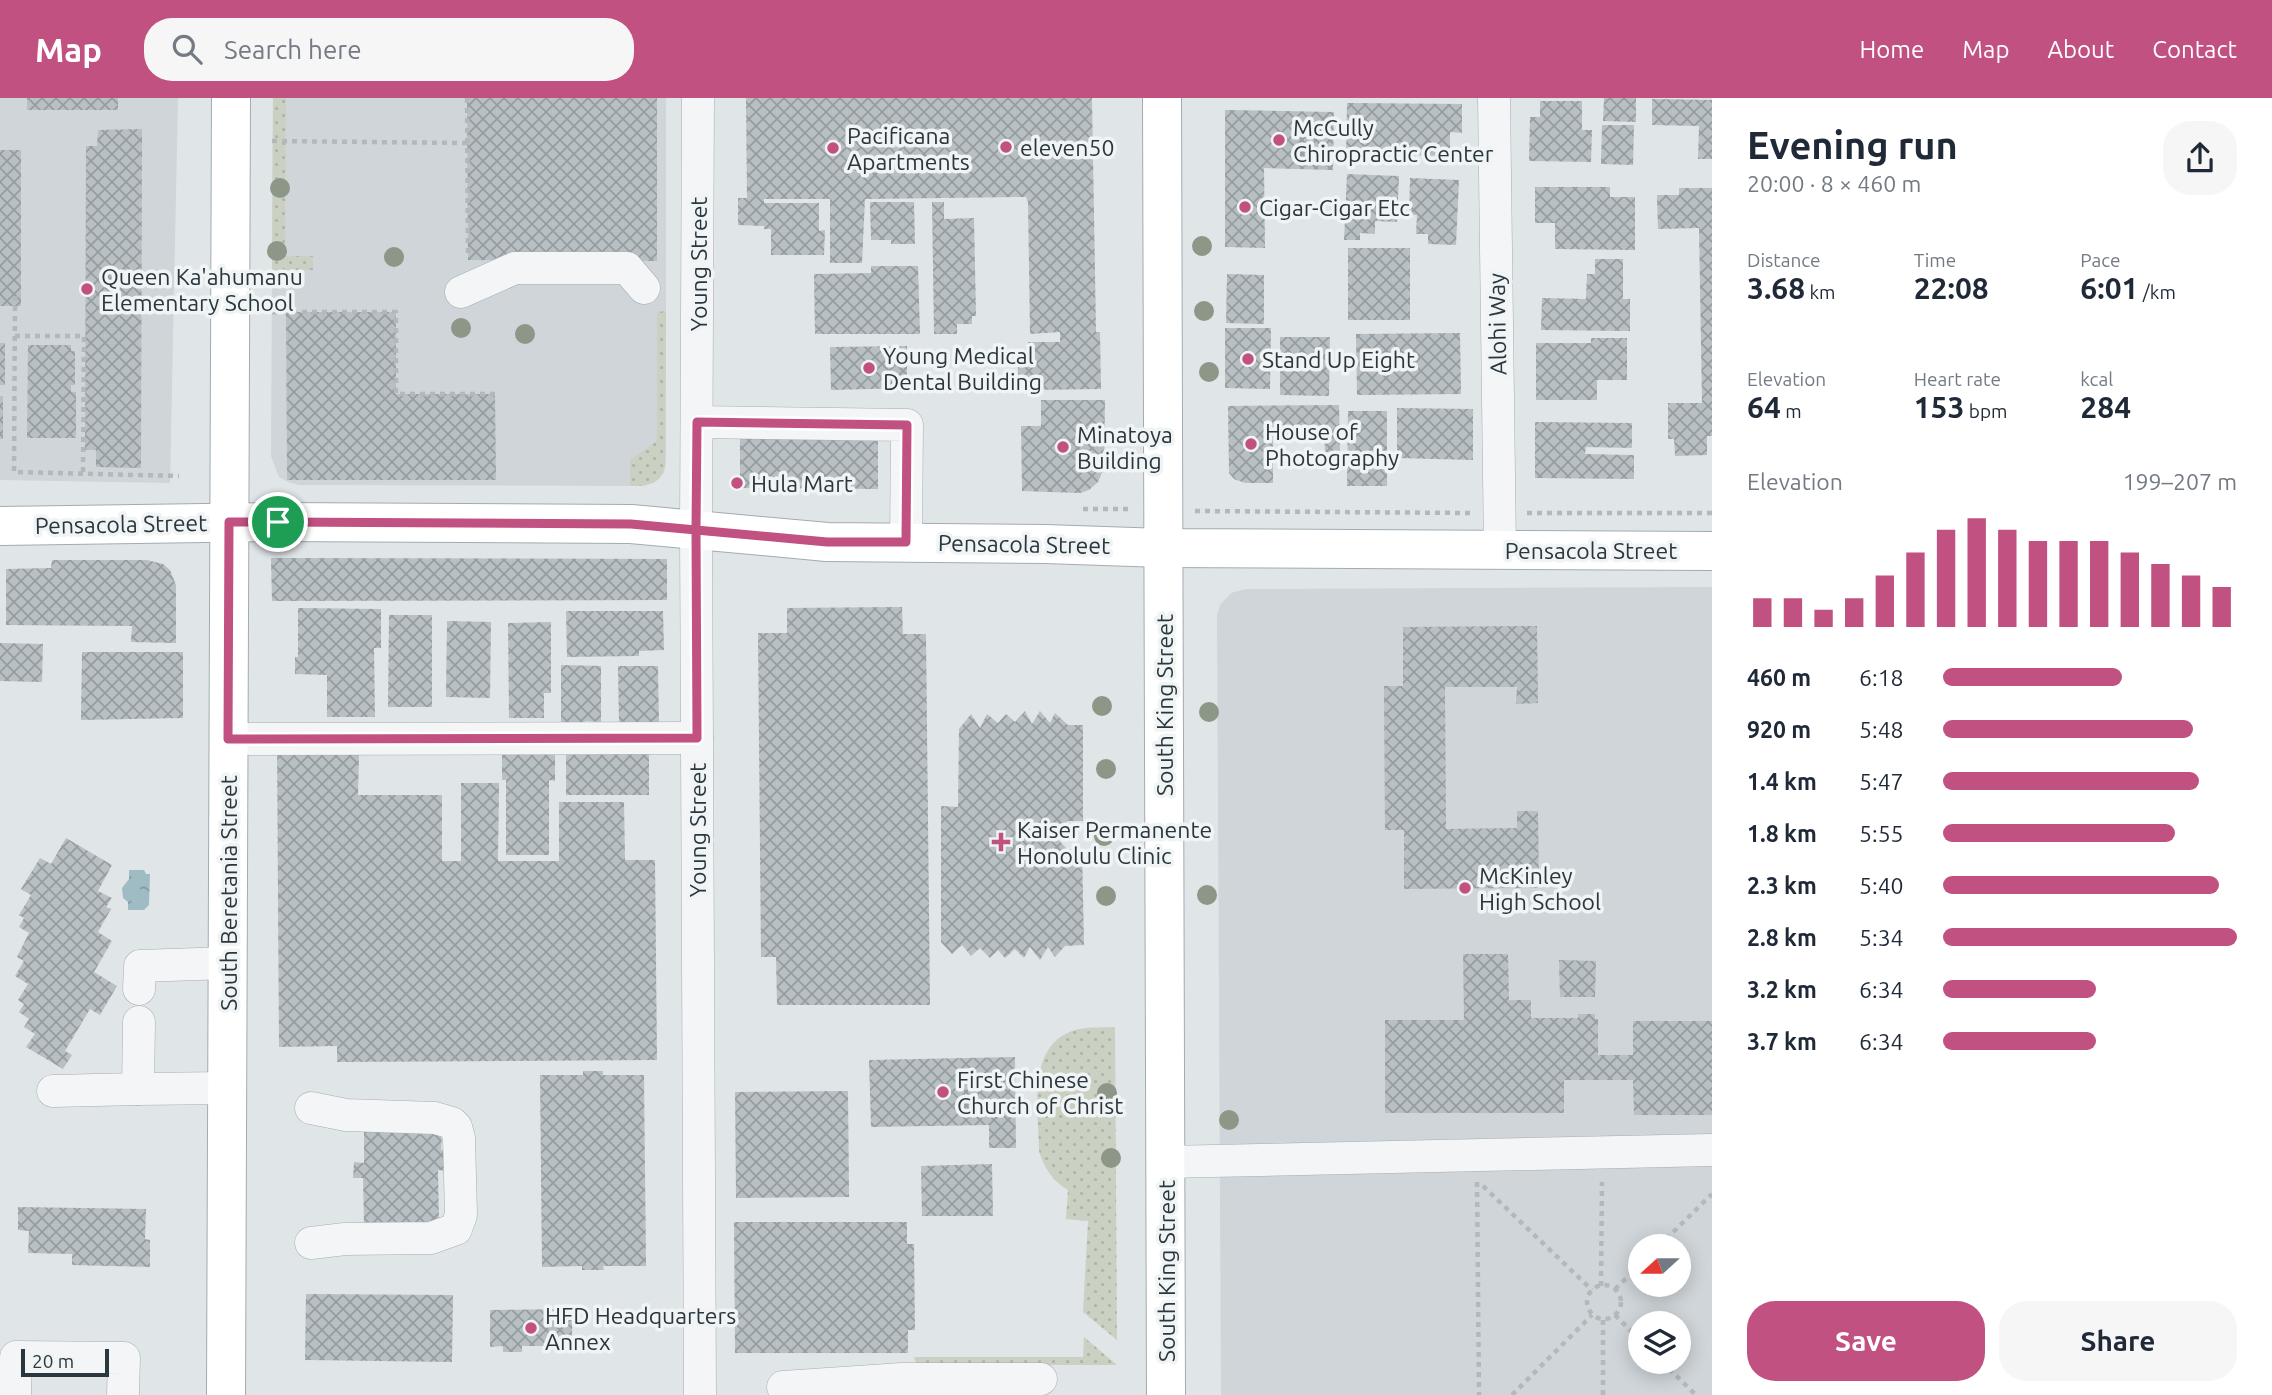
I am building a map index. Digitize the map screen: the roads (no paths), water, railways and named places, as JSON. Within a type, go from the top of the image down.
[{"type":"main road","name":"South Beretania Street","points":[[226,1395],[231,98]]},
{"type":"main road","name":"South King Street","points":[[1162,98],[1166,1395]]},
{"type":"main road","name":"Pensacola Street","points":[[0,526],[229,522],[631,524],[827,542],[1163,548],[1712,551]]},
{"type":"street","name":"Young Street","points":[[698,98],[696,530],[700,1395]]},
{"type":"street","name":"Alohi Way","points":[[1494,98],[1500,550]]},
{"type":"street","points":[[461,292],[515,268],[627,268],[644,288]]},
{"type":"street","points":[[697,422],[907,425],[906,542]]},
{"type":"street","points":[[228,739],[697,738]]},
{"type":"street","points":[[139,989],[140,967],[228,963]]},
{"type":"street","points":[[138,1089],[139,1022]]},
{"type":"street","points":[[53,1091],[227,1088]]},
{"type":"street","points":[[311,1108],[346,1115],[424,1117],[452,1123],[459,1138],[461,1215],[456,1229],[437,1237],[345,1239],[311,1243]]},
{"type":"street","points":[[1165,1162],[1712,1150]]},
{"type":"street","points":[[15,1395],[16,1357],[124,1358],[123,1395]]},
{"type":"street","points":[[783,1387],[902,1379],[1041,1379]]},
{"type":"water","points":[[129,870],[144,870],[146,874],[150,874],[149,905],[144,910],[128,910],[128,902],[123,898],[122,888],[129,879]]},
{"type":"place","name":"McCully Chiropractic Center","points":[[1279,140]]},
{"type":"place","name":"eleven50","points":[[1006,147]]},
{"type":"place","name":"Pacificana Apartments","points":[[833,148]]},
{"type":"place","name":"Cigar-Cigar Etc","points":[[1245,207]]},
{"type":"place","name":"Queen Ka'ahumanu Elementary School","points":[[87,289]]},
{"type":"place","name":"Stand Up Eight","points":[[1248,359]]},
{"type":"place","name":"Young Medical Dental Building","points":[[869,368]]},
{"type":"place","name":"House of Photography","points":[[1251,444]]},
{"type":"place","name":"Minatoya Building","points":[[1063,447]]},
{"type":"place","name":"Hula Mart","points":[[737,483]]},
{"type":"place","name":"Kaiser Permanente Honolulu Clinic","points":[[1001,842]]},
{"type":"place","name":"McKinley High School","points":[[1465,888]]},
{"type":"place","name":"First Chinese Church of Christ","points":[[943,1092]]},
{"type":"place","name":"HFD Headquarters Annex","points":[[531,1328]]}]
